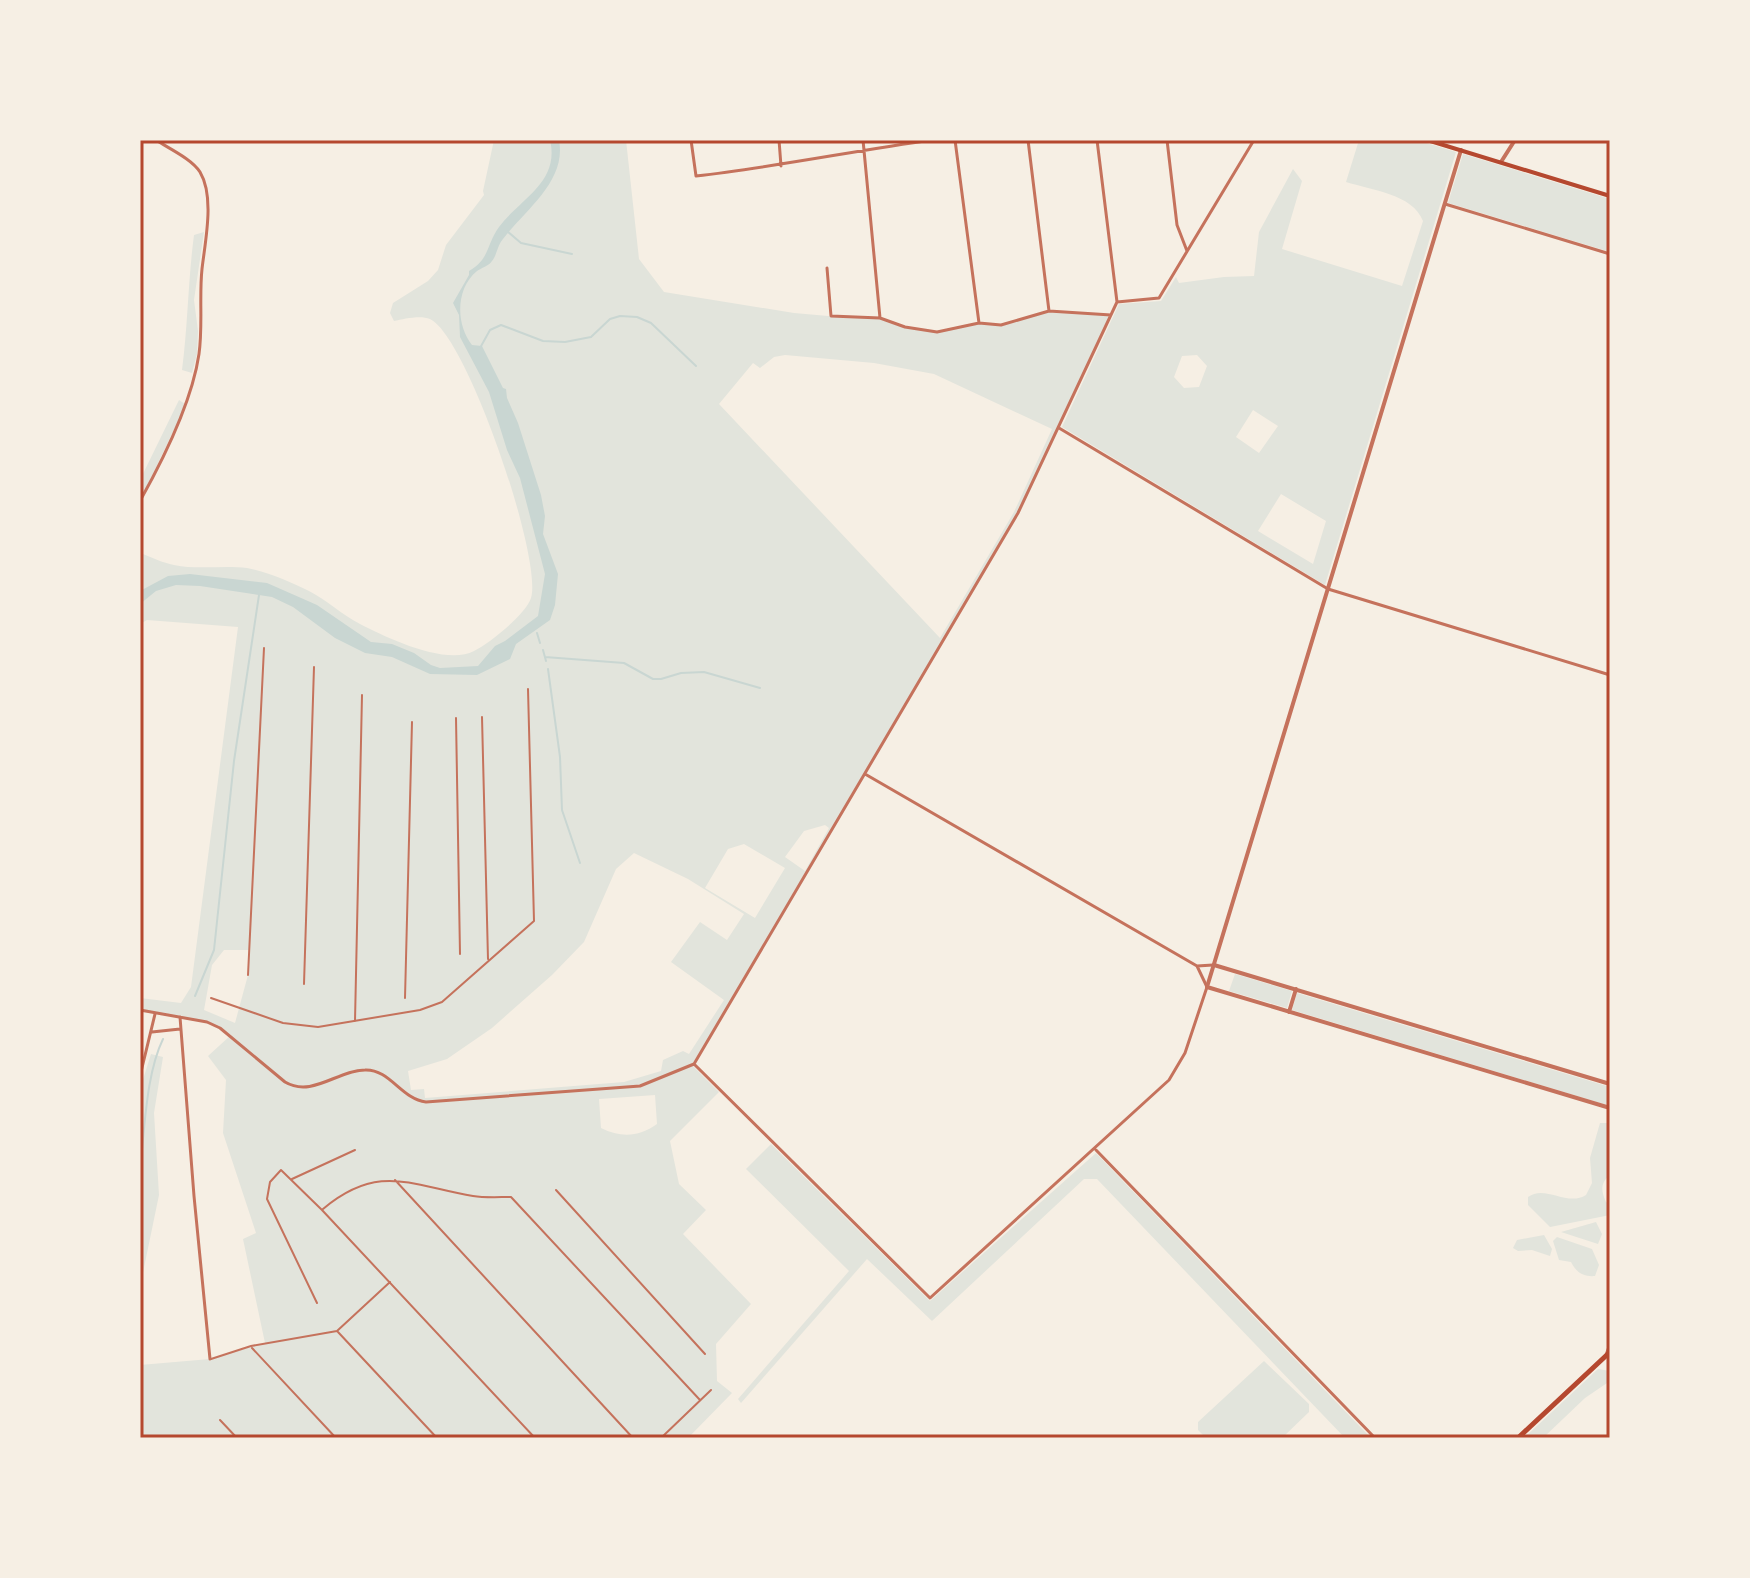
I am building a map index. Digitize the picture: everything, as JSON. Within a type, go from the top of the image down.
[{"type":"main road","points":[[1427,140],[1610,196]]},
{"type":"main road","points":[[1518,1438],[1608,1354]]},
{"type":"street","points":[[140,501],[181,415],[197,365],[208,224],[200,172],[156,140]]},
{"type":"street","points":[[691,140],[696,176],[781,166],[932,140]]},
{"type":"street","points":[[779,140],[781,166]]},
{"type":"street","points":[[863,140],[880,318]]},
{"type":"street","points":[[955,140],[979,323]]},
{"type":"street","points":[[1028,140],[1049,311]]},
{"type":"street","points":[[140,1010],[220,1028],[295,1087],[306,1087],[367,1070],[381,1074],[406,1095],[426,1102],[640,1086],[694,1064],[1018,513],[1117,302],[1097,140]]},
{"type":"street","points":[[1167,140],[1177,225],[1187,251]]},
{"type":"street","points":[[1117,302],[1159,298],[1254,140]]},
{"type":"street","points":[[1501,162],[1515,140]]},
{"type":"street","points":[[694,1064],[930,1298],[1096,1150],[1173,1075],[1185,1053],[1214,965],[1461,150]]},
{"type":"street","points":[[1444,204],[1610,254]]},
{"type":"street","points":[[827,268],[831,316],[880,318],[928,332],[979,323],[1001,325],[1049,311],[1111,315]]},
{"type":"street","points":[[1059,428],[1328,589],[1610,675]]},
{"type":"street","points":[[865,774],[1197,966],[1214,965],[1610,1084]]},
{"type":"street","points":[[1197,966],[1207,987],[1610,1108]]},
{"type":"street","points":[[1289,1012],[1296,989]]},
{"type":"street","points":[[140,1076],[155,1013]]},
{"type":"street","points":[[180,1017],[210,1359]]},
{"type":"street","points":[[152,1032],[180,1029]]},
{"type":"street","points":[[1096,1150],[1375,1438]]},
{"type":"street","points":[[1608,1354],[1610,1344]]},
{"type":"lane","points":[[248,975],[264,648]]},
{"type":"lane","points":[[304,984],[314,667]]},
{"type":"lane","points":[[211,998],[283,1023],[318,1027],[420,1010],[442,1002],[534,921],[528,689]]},
{"type":"lane","points":[[355,1021],[362,695]]},
{"type":"lane","points":[[482,717],[488,962]]},
{"type":"lane","points":[[456,718],[460,954]]},
{"type":"lane","points":[[405,998],[412,722]]},
{"type":"lane","points":[[291,1180],[355,1150]]},
{"type":"lane","points":[[317,1303],[267,1199],[270,1182],[281,1170],[535,1438]]},
{"type":"lane","points":[[395,1180],[633,1438]]},
{"type":"lane","points":[[322,1210],[334,1200],[380,1181],[415,1182],[472,1196],[511,1197],[700,1400]]},
{"type":"lane","points":[[556,1190],[705,1354]]},
{"type":"lane","points":[[210,1359],[251,1346],[337,1331],[390,1282]]},
{"type":"lane","points":[[337,1331],[437,1438]]},
{"type":"lane","points":[[251,1346],[336,1438]]},
{"type":"lane","points":[[661,1438],[711,1390]]},
{"type":"lane","points":[[220,1420],[237,1438]]},
{"type":"lane","points":[[230,1431],[230,1438]]},
{"type":"shaded area","points":[[494,140],[626,140],[639,259],[664,292],[794,313],[880,318],[905,327],[937,332],[979,323],[1001,325],[1049,311],[1111,315],[1018,513],[770,938],[692,1065],[719,1092],[670,1141],[679,1184],[706,1210],[683,1234],[751,1304],[716,1344],[717,1381],[732,1393],[688,1438],[140,1438],[140,1365],[210,1359],[265,1343],[243,1239],[256,1233],[223,1133],[226,1080],[208,1056],[231,1035],[214,1024],[140,1010],[140,998],[181,1003],[191,987],[238,627],[147,620],[140,624],[140,553],[174,565],[247,568],[271,575],[316,595],[372,630],[433,653],[462,655],[474,651],[515,620],[531,598],[532,576],[514,497],[481,404],[445,334],[430,319],[417,317],[394,321],[390,313],[393,303],[428,281],[438,270],[446,245],[484,195]],"holes":[[[785,355],[874,363],[934,374],[1052,429],[1014,512],[940,638],[719,404],[753,363],[760,368],[774,357]],[[825,825],[829,828],[805,871],[785,857],[804,831]],[[744,844],[785,868],[755,918],[705,888],[728,849]],[[634,853],[688,879],[744,914],[727,940],[700,922],[671,962],[724,1000],[689,1054],[683,1051],[663,1060],[661,1071],[624,1082],[425,1098],[424,1089],[411,1090],[408,1071],[447,1059],[492,1028],[584,942],[616,869]],[[224,950],[249,950],[248,975],[235,1023],[204,1010],[212,965]],[[655,1095],[657,1124],[630,1135],[601,1128],[599,1099]]]},
{"type":"shaded area","points":[[550,140],[559,140],[560,155],[551,182],[503,239],[491,263],[470,279],[460,307],[467,337],[472,345],[482,346],[506,389],[541,495],[545,516],[543,534],[558,574],[550,620],[516,644],[510,659],[477,675],[430,674],[392,657],[365,653],[335,638],[293,607],[272,597],[176,585],[156,591],[140,604],[140,591],[168,576],[190,574],[267,583],[317,605],[371,642],[392,644],[440,668],[478,666],[495,646],[538,616],[545,574],[520,478],[507,450],[489,392],[460,337],[459,315],[453,303],[469,271],[484,257],[499,227],[544,178],[552,155]]},
{"type":"shaded area","points":[[1359,140],[1417,140],[1456,152],[1325,585],[1062,427],[1119,304],[1161,301],[1176,277],[1179,283],[1254,276],[1259,232],[1293,169],[1302,181],[1282,249],[1402,286],[1423,221],[1418,212],[1401,199],[1346,182]],"holes":[[[1197,355],[1207,366],[1199,387],[1184,388],[1174,377],[1182,356]],[[1253,410],[1278,426],[1259,453],[1236,437]],[[1281,494],[1326,521],[1313,564],[1258,531]]]},
{"type":"shaded area","points":[[1463,154],[1610,199],[1610,252],[1448,203]]},
{"type":"shaded area","points":[[204,232],[194,300],[198,331],[192,373],[182,370],[190,269],[194,235]]},
{"type":"shaded area","points":[[179,400],[185,404],[181,415],[140,501],[140,480]]},
{"type":"shaded area","points":[[1235,974],[1292,991],[1287,1008],[1229,991]]},
{"type":"shaded area","points":[[1297,993],[1610,1087],[1610,1106],[1292,1010]]},
{"type":"shaded area","points":[[151,1054],[163,1057],[154,1113],[159,1195],[140,1287],[140,1089]]},
{"type":"shaded area","points":[[1600,1123],[1610,1123],[1610,1175],[1602,1187],[1606,1202],[1610,1204],[1610,1215],[1550,1227],[1528,1205],[1528,1197],[1542,1193],[1571,1199],[1586,1195],[1592,1183],[1590,1158]]},
{"type":"shaded area","points":[[771,1144],[930,1301],[1096,1153],[1371,1438],[1345,1438],[1097,1179],[1084,1179],[932,1321],[867,1259],[741,1403],[738,1399],[849,1271],[746,1169]]},
{"type":"shaded area","points":[[1596,1222],[1602,1234],[1598,1244],[1561,1232]]},
{"type":"shaded area","points":[[1544,1235],[1552,1249],[1550,1256],[1513,1248],[1517,1240]]},
{"type":"shaded area","points":[[1557,1237],[1592,1249],[1599,1265],[1595,1276],[1583,1275],[1571,1262],[1559,1260],[1553,1241]]},
{"type":"shaded area","points":[[1264,1361],[1309,1404],[1309,1412],[1282,1438],[1206,1438],[1198,1430],[1198,1422]]},
{"type":"shaded area","points":[[1598,1369],[1610,1371],[1610,1381],[1585,1398],[1543,1438],[1524,1438]]},
{"type":"waterway","points":[[507,231],[521,243],[572,254]]},
{"type":"waterway","points":[[480,348],[490,330],[501,325],[543,341],[565,342],[591,337],[610,319],[637,317],[651,323],[696,366]]},
{"type":"waterway","points":[[195,996],[214,950],[234,761],[259,595]]},
{"type":"waterway","points":[[537,633],[540,643]]},
{"type":"waterway","points":[[543,650],[546,661]]},
{"type":"waterway","points":[[545,657],[624,663],[653,679],[704,672],[760,688]]},
{"type":"waterway","points":[[548,669],[560,757],[562,810],[580,863]]},
{"type":"waterway","points":[[140,1167],[153,1068],[163,1039]]}]
